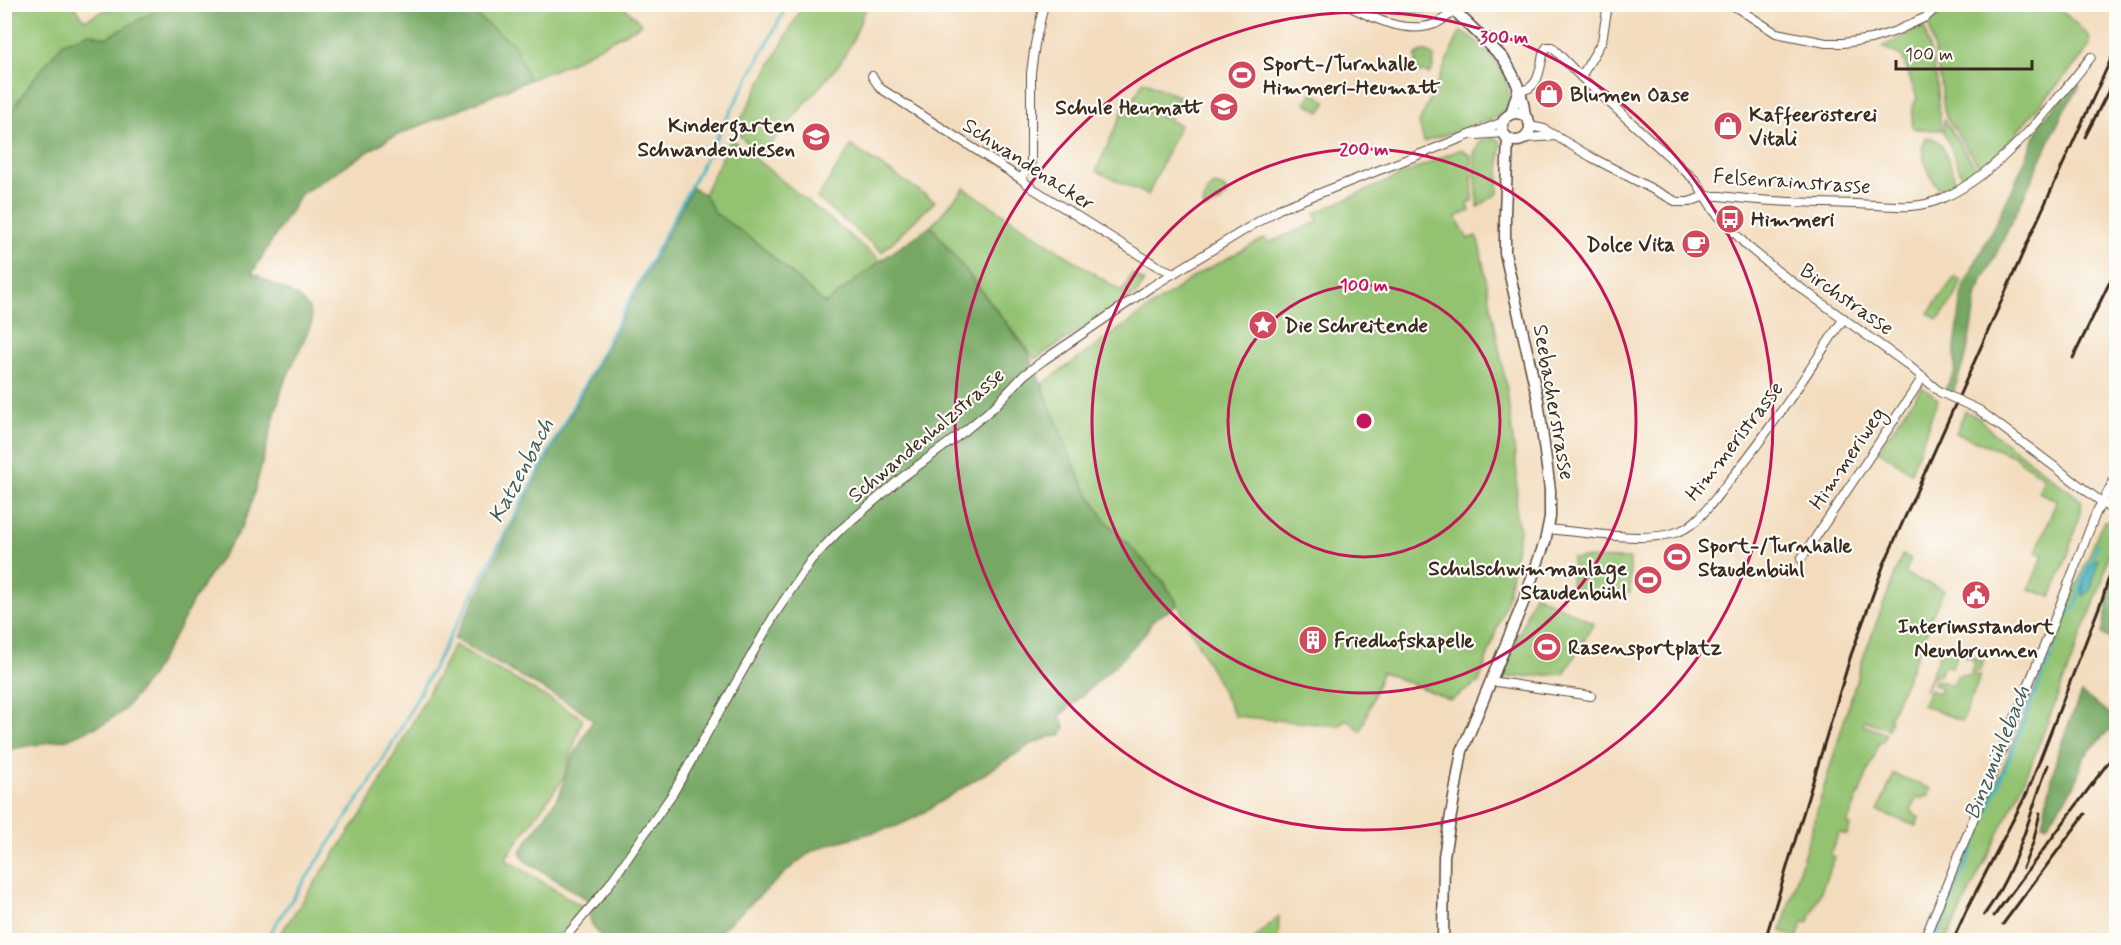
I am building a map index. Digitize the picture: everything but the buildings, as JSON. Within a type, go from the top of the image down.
[{"type":"street","points":[[1021,179],[1031,162],[1031,73],[1044,4]]},
{"type":"street","points":[[1344,4],[1383,23],[1402,26],[1432,25],[1455,7],[1503,58],[1523,100],[1527,121]]},
{"type":"street","points":[[1581,76],[1602,41],[1608,4]]},
{"type":"street","points":[[1731,4],[1776,33],[1826,43],[1843,43],[1871,39],[1890,33],[1926,17],[1940,4]]},
{"type":"street","name":"Felsenrainstrasse","points":[[1518,91],[1534,86],[1538,79],[1544,51],[1547,47],[1552,47],[1696,181],[1705,196],[1903,207],[1939,200],[1973,180],[2009,150],[2091,57]]},
{"type":"street","name":"Schwandenacker","points":[[872,76],[880,88],[1032,188],[1157,266],[1174,273]]},
{"type":"street","name":"Seebacherstrasse","points":[[1443,940],[1444,856],[1462,751],[1523,603],[1548,529],[1550,490],[1538,400],[1505,253],[1507,127],[1518,91]]},
{"type":"street","points":[[1557,136],[1514,140],[1507,127],[1518,113],[1527,121],[1545,129],[1671,200],[1682,203],[1705,196]]},
{"type":"street","name":"Seebacherstrasse","points":[[1506,178],[1522,139],[1529,130],[1527,121]]},
{"type":"street","name":"Schwandenholzstrasse","points":[[563,940],[606,889],[673,793],[775,614],[811,560],[838,532],[900,479],[994,407],[1031,370],[1063,345],[1279,209],[1470,135],[1507,127]]},
{"type":"street","name":"Birchstrasse","points":[[1705,196],[1714,211],[1754,252],[1780,273],[1844,318],[1940,392],[1979,410],[2116,513]]},
{"type":"street","name":"Himmeristrasse","points":[[1548,529],[1656,536],[1681,531],[1702,514],[1758,446],[1844,318]]},
{"type":"street","name":"Himmeriweg","points":[[1802,559],[1923,377]]},
{"type":"street","points":[[1924,940],[2096,513],[2116,477]]},
{"type":"street","points":[[1490,681],[1591,696]]},
{"type":"green space","points":[[5,5],[73,5],[85,20],[116,5],[170,5],[106,38],[90,33],[63,43],[5,119]]},
{"type":"green space","points":[[166,5],[462,5],[515,45],[529,80],[388,139],[301,194],[252,273],[298,297],[309,308],[312,322],[282,388],[253,497],[243,525],[195,597],[149,679],[123,711],[105,723],[67,739],[5,750],[5,120],[32,81],[63,43],[90,33],[106,38]]},
{"type":"green space","points":[[462,5],[622,5],[642,24],[568,64],[529,80],[515,45]]},
{"type":"green space","points":[[803,5],[867,5],[852,42],[840,63],[761,155],[740,136],[738,125]]},
{"type":"green space","points":[[1367,5],[1440,5],[1424,12],[1404,13]]},
{"type":"green space","points":[[1950,5],[2056,5],[2089,36],[2090,44],[2082,57],[2017,131],[2018,134],[1981,169],[1944,110],[1941,82],[1929,26],[1930,22]]},
{"type":"green space","points":[[1924,26],[1937,81],[1941,130],[1912,127],[1913,106],[1917,98],[1902,56],[1882,47]]},
{"type":"green space","points":[[1460,32],[1468,34],[1479,44],[1502,71],[1508,86],[1508,105],[1495,118],[1424,142],[1419,123]]},
{"type":"green space","points":[[1425,51],[1434,56],[1433,68],[1429,74],[1419,73],[1416,70],[1416,55]]},
{"type":"green space","points":[[1143,81],[1180,97],[1171,118],[1133,101]]},
{"type":"green space","points":[[2076,82],[2080,86],[2064,110],[1977,293],[1967,352],[1953,393],[1945,389],[1955,372],[1955,348],[1963,287],[2011,192],[2042,121]]},
{"type":"green space","points":[[1313,92],[1327,102],[1320,112],[1305,102]]},
{"type":"green space","points":[[1127,102],[1180,125],[1148,195],[1096,171]]},
{"type":"green space","points":[[1944,119],[1978,171],[1969,178],[1962,176],[1943,130]]},
{"type":"green space","points":[[1926,137],[1939,142],[1952,171],[1954,187],[1942,193],[1925,163],[1922,149]]},
{"type":"green space","points":[[1495,138],[1501,143],[1498,193],[1478,207],[1474,154],[1480,141]]},
{"type":"green space","points":[[731,139],[881,261],[825,304],[760,245],[715,213],[704,194]]},
{"type":"green space","points":[[851,146],[935,201],[882,252],[817,198]]},
{"type":"green space","points":[[1461,149],[1471,156],[1473,201],[1467,204],[1470,211],[1456,217],[1468,239],[1476,236],[1479,242],[1507,390],[1517,473],[1516,517],[1520,529],[1507,599],[1479,682],[1451,700],[1382,672],[1361,731],[1346,719],[1339,726],[1235,716],[1165,583],[1105,520],[1080,479],[1042,384],[1198,274],[1265,238],[1268,243],[1318,222],[1315,213]]},
{"type":"green space","points":[[1215,185],[1224,188],[1227,194],[1221,202],[1205,209],[1203,206],[1206,194]]},
{"type":"green space","points":[[692,188],[704,194],[715,213],[760,245],[825,304],[887,256],[931,226],[1027,350],[1080,479],[1105,520],[1164,583],[1178,605],[1153,620],[1123,658],[1060,716],[1065,727],[1061,735],[1030,745],[916,817],[897,826],[812,851],[710,940],[605,940],[592,923],[590,901],[524,860],[520,852],[560,794],[571,760],[593,720],[579,709],[454,639],[530,491]]},
{"type":"green space","points":[[964,188],[1122,292],[1132,274],[1144,281],[1137,294],[1035,359],[931,226]]},
{"type":"green space","points":[[1955,277],[1961,281],[1955,298],[1938,320],[1928,313]]},
{"type":"green space","points":[[1922,387],[1938,399],[1911,472],[1878,450]]},
{"type":"green space","points":[[1965,411],[1979,418],[1993,433],[2081,500],[2082,504],[2069,552],[2051,597],[2029,589],[2043,555],[2036,552],[2057,500],[2038,492],[2044,478],[2014,456],[1956,433]]},
{"type":"green space","points":[[2105,521],[2116,524],[2102,583],[2024,782],[1946,940],[1933,940],[2035,688],[2052,654],[2099,530]]},
{"type":"green space","points":[[1902,555],[1911,559],[1905,574],[1944,590],[1889,719],[1891,720],[1888,729],[1864,720],[1863,725],[1886,734],[1883,742],[1880,742],[1847,824],[1850,826],[1847,835],[1839,833],[1830,854],[1835,857],[1808,923],[1803,922],[1797,938],[1781,931],[1862,661]]},
{"type":"green space","points":[[1572,558],[1630,559],[1630,593],[1571,592]]},
{"type":"green space","points":[[2116,560],[2116,631],[2110,639],[2102,634]]},
{"type":"green space","name":"Rasensportplatz","points":[[1534,594],[1594,623],[1564,674],[1503,678]]},
{"type":"green space","points":[[454,645],[583,718],[563,779],[505,859],[583,907],[555,940],[276,940],[368,805]]},
{"type":"green space","points":[[1943,645],[1984,661],[1979,671],[1971,672],[1975,660],[1958,653],[1952,667],[1944,666],[1939,676],[1932,676],[1925,691]]},
{"type":"green space","points":[[1958,675],[1981,675],[1962,721],[1922,705],[1930,690],[1939,693],[1941,688],[1933,684],[1935,680],[1953,685]]},
{"type":"green space","points":[[2081,693],[2116,718],[2115,731],[2109,730],[2083,758],[2075,784],[2047,825],[2042,824],[2058,752]]},
{"type":"green space","points":[[1894,774],[1931,789],[1928,797],[1923,796],[1922,799],[1917,797],[1911,810],[1919,818],[1916,826],[1878,811]]},
{"type":"green space","points":[[1279,916],[1278,940],[1253,940]]},
{"type":"water","points":[[2096,559],[2098,560],[2091,588],[2086,595],[2083,595],[2086,576]]},
{"type":"waterway","name":"Katzenbach","points":[[265,940],[369,784],[400,730],[788,4]]},
{"type":"waterway","name":"Binzmühlebach","points":[[1936,940],[2047,664],[2051,661],[2065,617],[2076,606],[2084,576],[2098,544]]},
{"type":"railway","points":[[1765,940],[1851,655],[1884,564],[2116,48]]},
{"type":"railway","points":[[2085,137],[2116,76]]},
{"type":"railway","points":[[2116,127],[2114,166],[2116,192]]},
{"type":"railway","points":[[2073,358],[2116,269]]},
{"type":"railway","points":[[2111,574],[2116,545]]},
{"type":"railway","points":[[1953,940],[2027,793],[2103,597],[2112,567]]},
{"type":"railway","points":[[1994,916],[2116,752]]},
{"type":"railway","points":[[1984,915],[2014,861],[2048,765]]},
{"type":"railway","points":[[2023,868],[2033,843],[2040,813]]},
{"type":"railway","points":[[2003,924],[2085,814]]},
{"type":"place","name":"Sport-/Turnhalle Himmeri-Heumatt","points":[[1242,75]]},
{"type":"place","name":"Blumen Oase","points":[[1549,94]]},
{"type":"place","name":"Schule Heumatt","points":[[1224,107]]},
{"type":"place","name":"Kaffeerösterei Vitali","points":[[1728,126]]},
{"type":"place","name":"Kindergarten Schwandenwiesen","points":[[816,137]]},
{"type":"place","name":"Himmeri","points":[[1730,219]]},
{"type":"place","name":"Dolce Vita","points":[[1696,244]]},
{"type":"place","name":"Die Schreitende","points":[[1263,325]]},
{"type":"place","name":"Sport-/Turnhalle Staudenbühl","points":[[1677,557]]},
{"type":"place","name":"Schulschwimmanlage Staudenbühl","points":[[1648,580]]},
{"type":"place","name":"Interimsstandort Neunbrunnen","points":[[1976,595]]},
{"type":"place","name":"Friedhofskapelle","points":[[1313,640]]},
{"type":"place","name":"Rasensportplatz","points":[[1547,647]]}]
